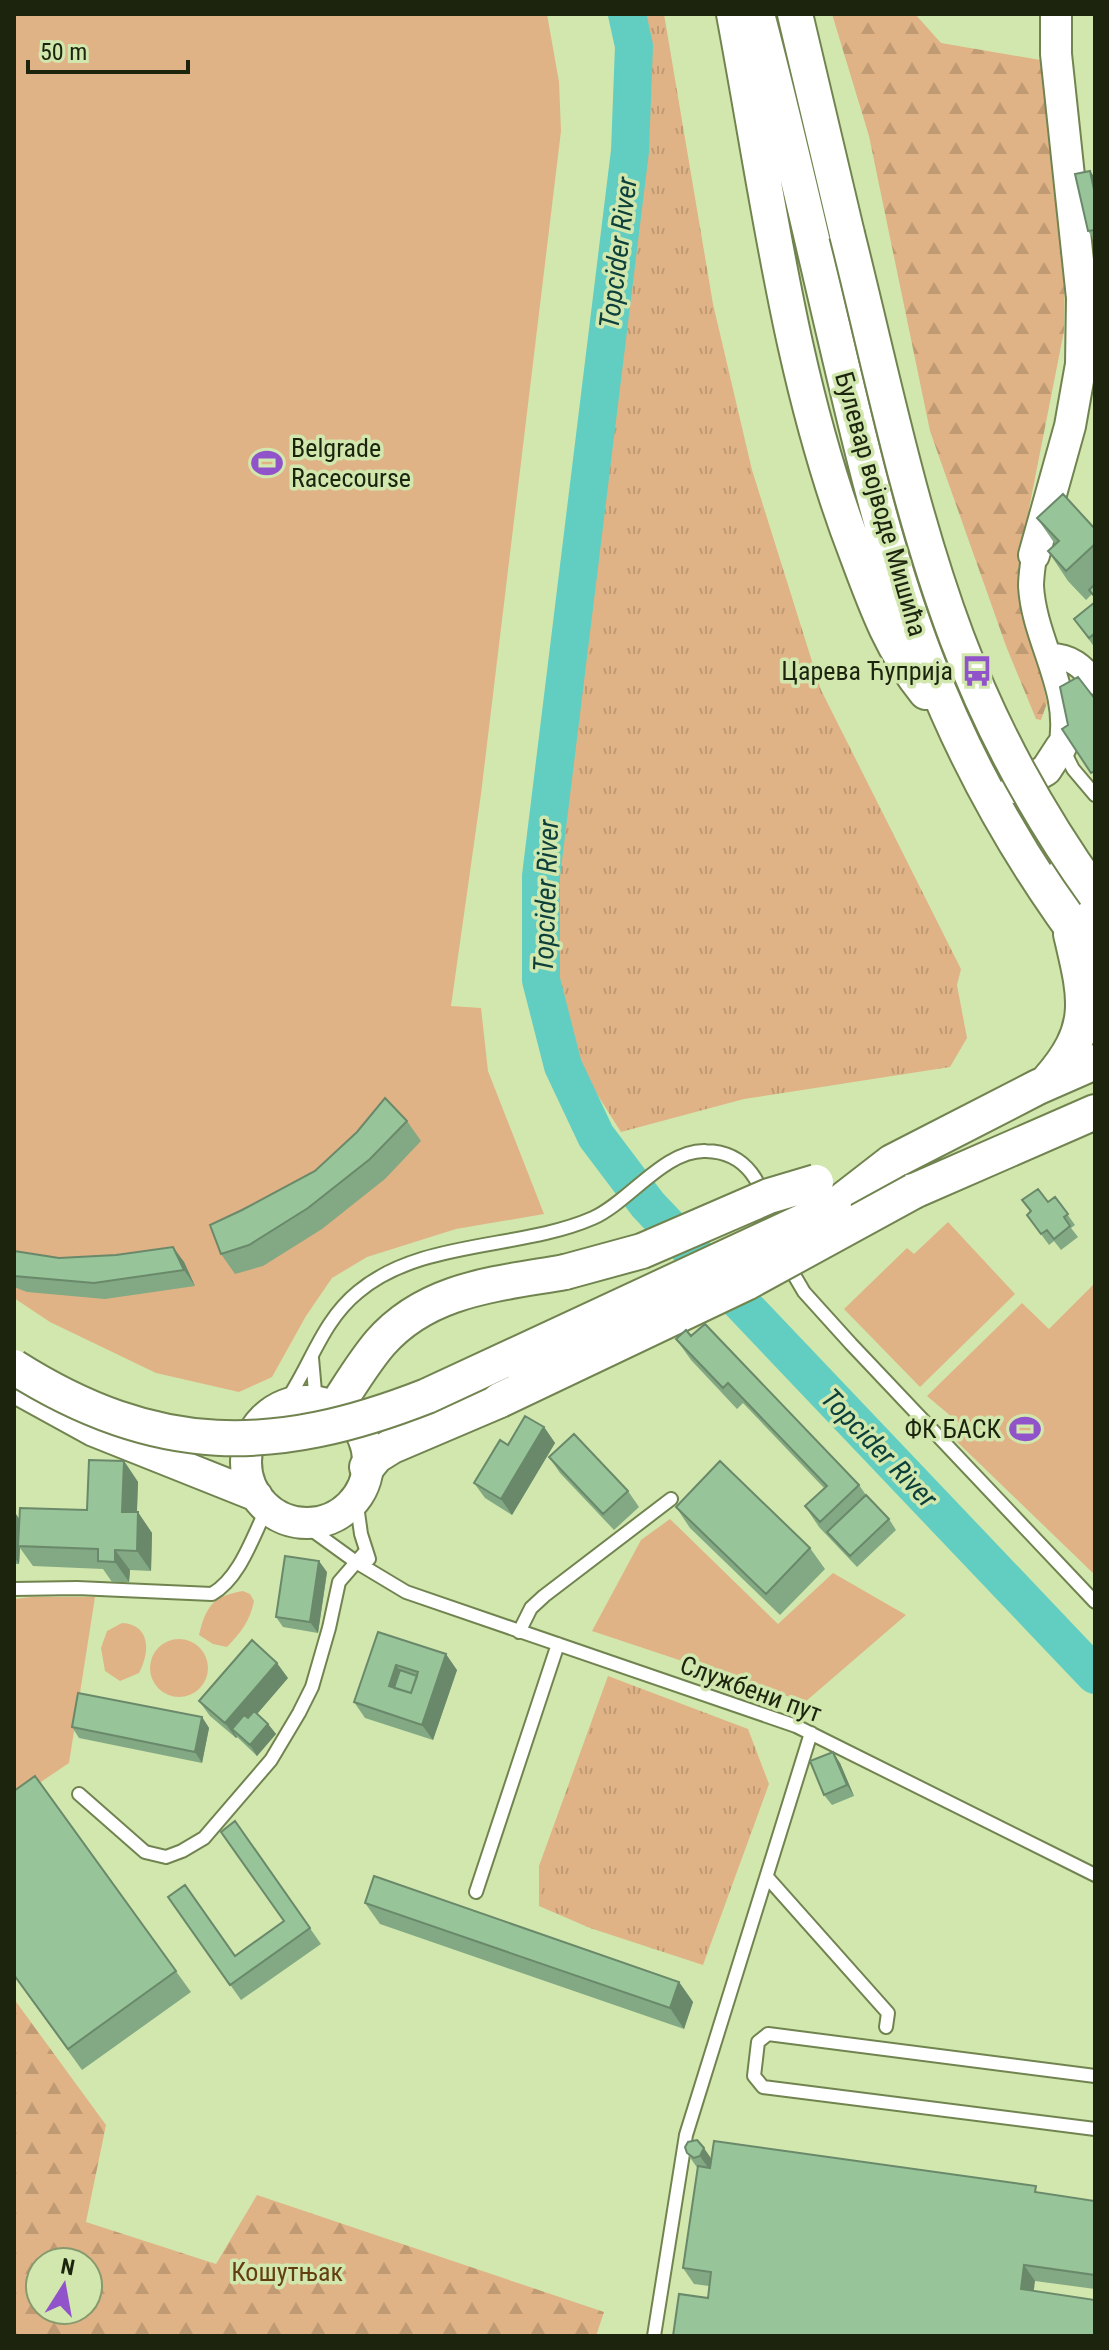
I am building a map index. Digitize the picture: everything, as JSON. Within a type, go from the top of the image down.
[{"type":"main road","points":[[734,14],[786,300],[815,432],[845,525],[894,646],[954,726]]},
{"type":"main road","name":"Булевар војводе Мишића","points":[[757,14],[874,498],[911,618],[954,726],[1012,836],[1082,922],[1095,959]]},
{"type":"main road","points":[[772,14],[866,412],[899,530],[949,659],[1043,838],[1082,922],[1080,972],[1084,1018],[1075,1044],[1047,1082]]},
{"type":"main road","name":"Булевар војводе Мишића","points":[[795,14],[889,406],[937,580],[958,640],[1002,739],[1046,821],[1095,894]]},
{"type":"main road","points":[[14,1367],[84,1406],[145,1427],[184,1435],[237,1439],[278,1437],[312,1432],[382,1414],[834,1207],[892,1162],[1047,1082],[1095,1062]]},
{"type":"main road","points":[[362,1483],[376,1456],[392,1446],[500,1400],[746,1283],[914,1191],[1095,1112]]},
{"type":"main road","points":[[326,1406],[379,1344],[418,1310],[467,1289],[599,1264],[642,1251],[769,1196],[892,1162]]},
{"type":"main road","points":[[834,1207],[914,1191]]},
{"type":"street","points":[[1007,774],[1046,770],[1061,747],[1063,716],[1031,586],[1034,555],[1079,383],[1082,340],[1082,298],[1056,54],[1056,14]]},
{"type":"street","points":[[1050,656],[1065,656],[1074,661],[1095,682]]},
{"type":"street","points":[[14,1387],[94,1431],[262,1502],[280,1516],[302,1523],[332,1517],[362,1483],[367,1457],[361,1436],[349,1419],[326,1406],[293,1403],[265,1418],[253,1435],[246,1466],[262,1502]]},
{"type":"street","points":[[137,1449],[189,1458],[207,1456],[253,1435]]},
{"type":"lane","points":[[1061,747],[1073,769],[1095,795]]},
{"type":"lane","points":[[282,1407],[303,1375],[320,1335],[339,1309],[385,1274],[437,1256],[569,1227],[594,1218],[616,1205],[679,1157],[705,1151],[722,1153],[748,1168],[759,1181],[789,1267],[804,1292],[1095,1602]]},
{"type":"lane","points":[[312,1354],[326,1406]]},
{"type":"lane","points":[[362,1483],[365,1552],[378,1576]]},
{"type":"lane","points":[[519,1632],[531,1608],[544,1596],[671,1499]]},
{"type":"lane","points":[[14,1589],[77,1588],[212,1594],[222,1588],[234,1573],[262,1502]]},
{"type":"lane","name":"Службени пут","points":[[302,1523],[356,1562],[406,1592],[811,1733],[1095,1875]]},
{"type":"lane","points":[[79,1794],[145,1852],[166,1857],[204,1838],[271,1760],[299,1713],[312,1687],[339,1582],[365,1552]]},
{"type":"lane","points":[[476,1892],[558,1644]]},
{"type":"lane","points":[[654,2336],[686,2135],[811,1733]]},
{"type":"lane","points":[[767,1877],[888,2013],[886,2027]]},
{"type":"lane","points":[[1095,2076],[768,2034],[758,2042],[754,2076],[763,2087],[1095,2129]]},
{"type":"green space","name":"Belgrade Racecourse","points":[[14,14],[547,14],[559,82],[561,131],[481,794],[451,1006],[481,1008],[488,1071],[544,1214],[456,1229],[367,1257],[332,1278],[306,1316],[272,1377],[239,1392],[156,1373],[50,1322],[14,1298]]},
{"type":"green space","points":[[636,14],[664,14],[713,304],[752,470],[821,690],[961,969],[957,985],[967,1038],[950,1067],[744,1099],[621,1132],[553,1025],[559,801],[603,474],[647,86]]},
{"type":"green space","points":[[832,14],[915,14],[941,43],[1046,61],[1065,265],[1064,331],[1021,549],[1032,636],[1047,703],[1041,720],[1036,719],[1006,646],[930,431],[869,136]]},
{"type":"green space","points":[[948,1222],[1015,1294],[920,1387],[844,1309],[907,1248],[914,1254]]},
{"type":"green space","name":"ФК БАСК","points":[[1095,1283],[1095,1575],[949,1434],[959,1423],[927,1396],[1022,1303],[1049,1329]]},
{"type":"green space","points":[[670,1519],[778,1624],[833,1573],[906,1615],[805,1702],[592,1631],[641,1540]]},
{"type":"green space","points":[[243,1591],[250,1594],[254,1601],[250,1615],[227,1647],[213,1644],[199,1635],[212,1604],[224,1596]]},
{"type":"green space","points":[[95,1597],[69,1763],[14,1800],[14,1599]]},
{"type":"green space","points":[[122,1623],[132,1625],[143,1634],[146,1648],[139,1673],[120,1681],[105,1671],[101,1648],[107,1631]]},
{"type":"green space","points":[[179,1639],[200,1647],[208,1668],[200,1689],[179,1697],[158,1689],[150,1668],[158,1647]]},
{"type":"green space","points":[[608,1676],[748,1729],[769,1784],[703,1965],[590,1928],[539,1906],[539,1866]]},
{"type":"green space","name":"Кошутњак","points":[[14,1999],[106,2125],[86,2222],[216,2264],[257,2195],[604,2312],[596,2336],[14,2336]]},
{"type":"building","points":[[1090,171],[1095,194],[1095,230],[1088,231],[1075,174]]},
{"type":"building","points":[[1063,494],[1095,529],[1095,544],[1066,571],[1048,551],[1059,541],[1037,518]]},
{"type":"building","points":[[1095,602],[1095,633],[1089,638],[1074,619]]},
{"type":"building","points":[[1078,677],[1095,699],[1095,771],[1091,773],[1062,729],[1068,725],[1060,687]]},
{"type":"building","points":[[385,1098],[407,1121],[370,1159],[308,1208],[249,1245],[221,1254],[210,1225],[315,1171],[357,1132]]},
{"type":"building","points":[[1038,1189],[1048,1202],[1055,1197],[1068,1214],[1064,1217],[1070,1226],[1054,1239],[1047,1230],[1041,1234],[1027,1215],[1031,1211],[1022,1200]]},
{"type":"building","points":[[173,1247],[184,1270],[94,1283],[14,1276],[14,1251],[59,1258],[116,1255]]},
{"type":"building","points":[[705,1324],[859,1485],[820,1522],[805,1506],[827,1486],[728,1383],[723,1388],[676,1339],[686,1330],[691,1336]]},
{"type":"building","points":[[525,1416],[544,1427],[501,1499],[474,1483],[500,1440],[508,1445]]},
{"type":"building","points":[[574,1434],[628,1491],[603,1514],[549,1457]]},
{"type":"building","points":[[89,1460],[124,1461],[122,1512],[138,1512],[137,1551],[115,1550],[115,1562],[98,1561],[98,1549],[18,1546],[20,1508],[87,1510]]},
{"type":"building","points":[[720,1461],[810,1548],[766,1594],[676,1507]]},
{"type":"building","points":[[866,1495],[889,1519],[850,1556],[827,1532]]},
{"type":"building","points":[[285,1556],[319,1561],[310,1622],[276,1617]]},
{"type":"building","points":[[378,1632],[446,1654],[422,1725],[354,1702]],"holes":[[[396,1665],[418,1672],[411,1693],[389,1686]]]},
{"type":"building","points":[[252,1640],[277,1663],[225,1723],[199,1701]]},
{"type":"building","points":[[400,1670],[417,1676],[411,1693],[394,1688]]},
{"type":"building","points":[[78,1693],[202,1717],[195,1752],[72,1727]]},
{"type":"building","points":[[254,1711],[268,1724],[250,1745],[232,1729],[244,1715],[248,1718]]},
{"type":"building","points":[[833,1752],[847,1785],[824,1795],[810,1761]]},
{"type":"building","points":[[35,1776],[176,1971],[68,2049],[14,1975],[14,1791]]},
{"type":"building","points":[[235,1821],[310,1928],[230,1985],[168,1897],[185,1885],[235,1956],[284,1921],[221,1832]]},
{"type":"building","points":[[374,1876],[679,1982],[670,2008],[365,1903]]},
{"type":"building","points":[[697,2140],[704,2148],[700,2156],[694,2158],[685,2147],[688,2142]]},
{"type":"building","points":[[714,2141],[1036,2186],[1035,2192],[1095,2201],[1095,2275],[1024,2265],[1021,2289],[1095,2300],[1095,2336],[673,2336],[679,2294],[708,2298],[711,2272],[683,2268],[698,2166],[710,2168]]},
{"type":"waterway","name":"Topcider River","points":[[627,14],[634,46],[630,151],[541,876],[541,980],[563,1066],[596,1136],[648,1205],[1095,1675]]},
{"type":"place","name":"Belgrade Racecourse","points":[[267,463]]},
{"type":"place","name":"Царева Ћуприја","points":[[977,671]]},
{"type":"place","name":"ФК БАСК","points":[[1025,1429]]}]
